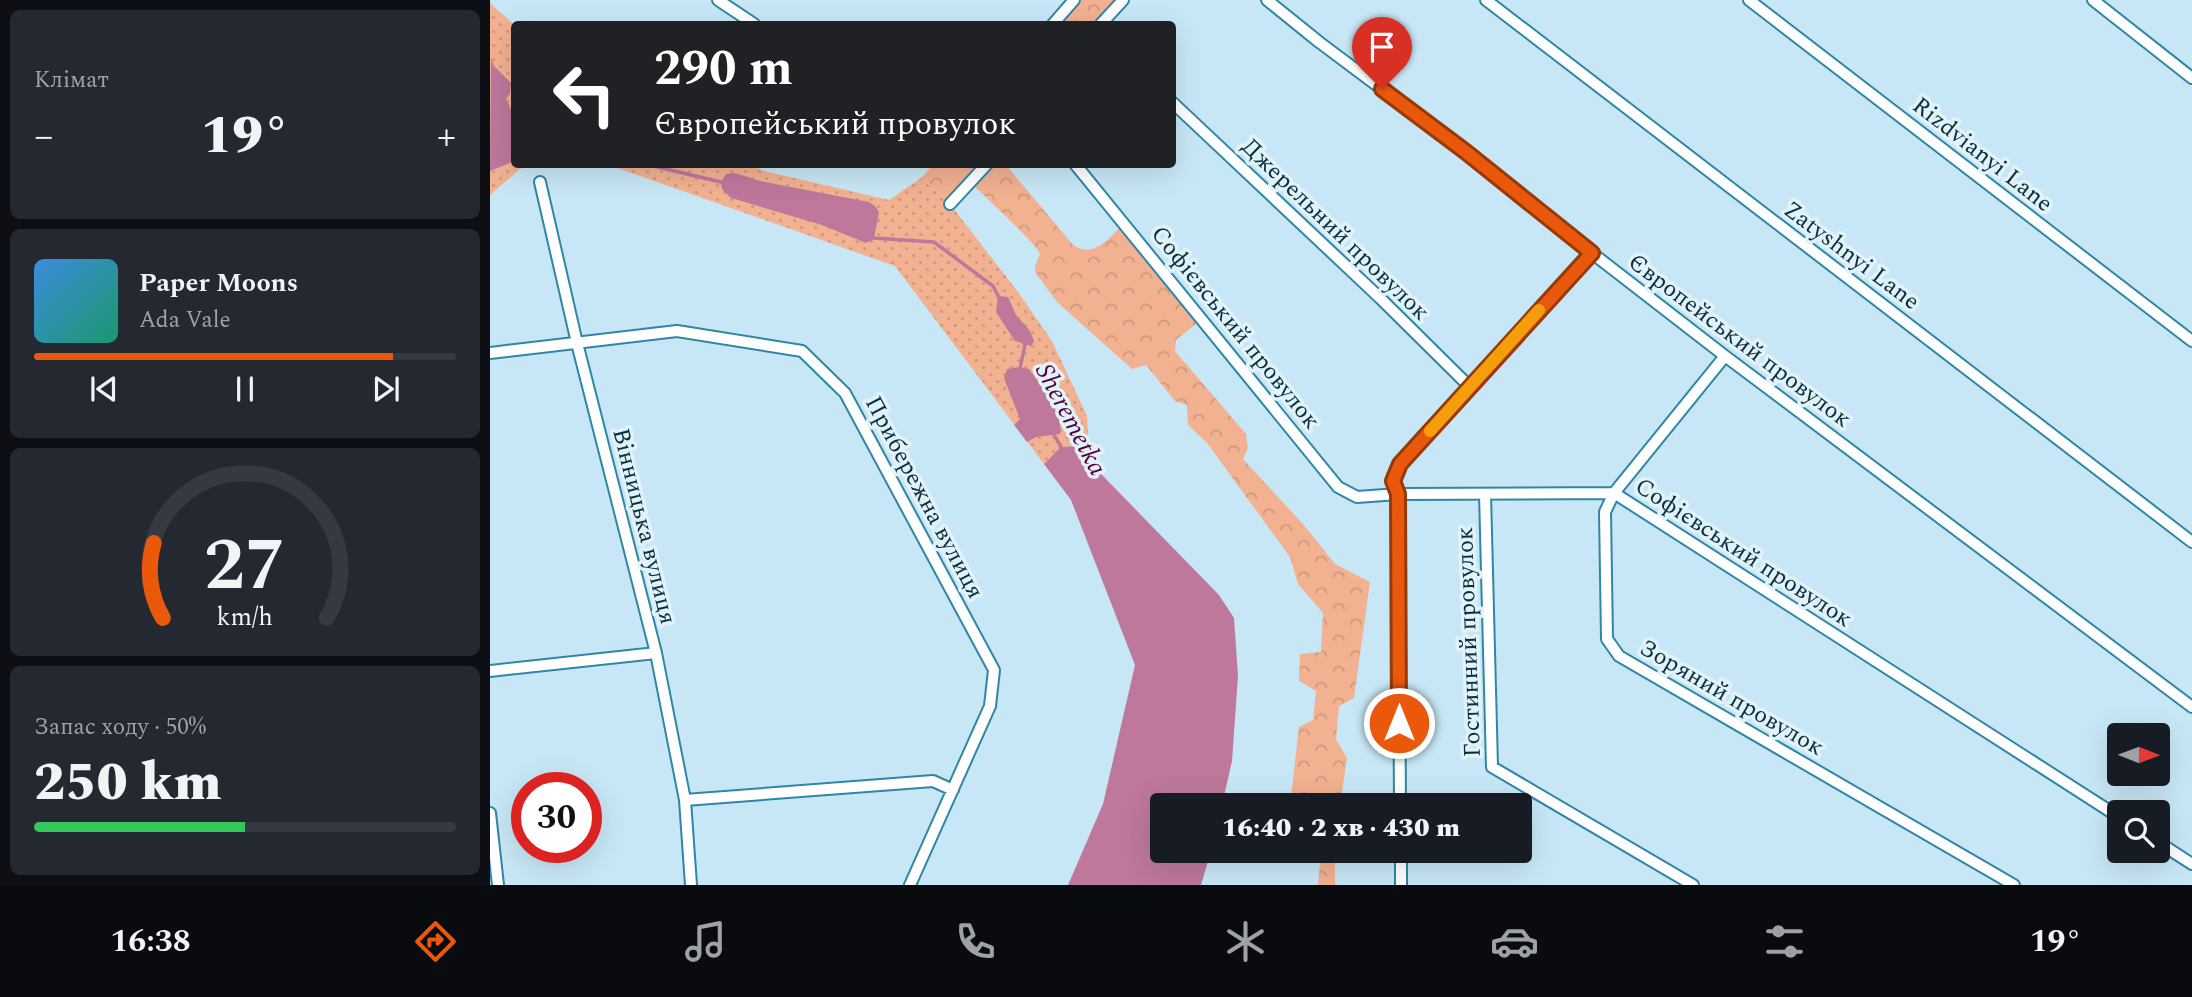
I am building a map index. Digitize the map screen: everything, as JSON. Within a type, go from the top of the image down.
[{"type":"street","points":[[719,0],[750,21]]},
{"type":"street","points":[[1056,21],[1074,0]]},
{"type":"street","points":[[1104,21],[1123,0]]},
{"type":"street","name":"Європейський провулок","points":[[1267,0],[1466,152],[1725,356],[2192,707]]},
{"type":"street","name":"Zatyshnyi Lane","points":[[1486,0],[2192,542]]},
{"type":"street","name":"Rizdvianyi Lane","points":[[1749,0],[2192,341]]},
{"type":"street","points":[[2093,0],[2192,78]]},
{"type":"street","name":"Джерельний провулок","points":[[1176,106],[1380,298],[1470,387]]},
{"type":"street","points":[[950,204],[983,168]]},
{"type":"street","name":"Софієвський провулок","points":[[1078,168],[1338,487],[1357,497],[1398,494],[1614,493],[2107,809]]},
{"type":"street","name":"Вінницька вулиця","points":[[540,181],[577,343],[656,653],[685,800],[691,885]]},
{"type":"street","points":[[1400,793],[1398,494],[1393,481],[1400,464],[1592,253]]},
{"type":"street","name":"Прибережна вулиця","points":[[490,353],[677,331],[802,351],[845,393],[994,670],[990,706],[910,885]]},
{"type":"street","name":"Зоряний провулок","points":[[1725,356],[1614,493],[1605,512],[1607,639],[1619,656],[2014,885]]},
{"type":"street","name":"Гостинний провулок","points":[[1485,494],[1492,767],[1693,885]]},
{"type":"street","points":[[490,671],[656,653]]},
{"type":"street","points":[[685,800],[933,781],[953,790]]},
{"type":"street","points":[[490,813],[498,885]]},
{"type":"street","points":[[2170,850],[2192,864]]},
{"type":"street","points":[[1401,863],[1401,885]]},
{"type":"green space","points":[[1074,0],[1123,0],[1104,21],[1056,21]]},
{"type":"green space","points":[[490,3],[511,22],[511,168],[522,168],[490,195]]},
{"type":"green space","points":[[617,168],[758,168],[889,200],[921,178],[950,204],[1052,341],[1087,416],[1089,451],[1069,446],[1044,464],[895,266]]},
{"type":"green space","points":[[930,168],[1009,168],[1074,246],[1082,249],[1096,248],[1124,223],[1202,319],[1176,340],[1175,351],[1246,434],[1248,448],[1243,459],[1303,524],[1335,564],[1370,582],[1354,698],[1339,706],[1336,739],[1347,758],[1342,793],[1291,793],[1299,727],[1313,720],[1316,691],[1299,681],[1300,654],[1321,652],[1323,613],[1298,584],[1290,557],[1207,443],[1188,425],[1187,405],[1175,401],[1146,365],[1132,369],[1057,302],[1035,272],[1040,254],[1020,230],[970,182],[950,204],[921,178]]},
{"type":"green space","points":[[1320,863],[1335,863],[1335,885],[1318,885]]},
{"type":"shaded area","points":[[491,58],[494,66],[511,83],[506,99],[511,110],[511,162],[490,171]]},
{"type":"shaded area","points":[[735,173],[760,181],[869,202],[879,212],[874,239],[866,243],[822,225],[731,198],[722,189],[721,182],[726,174]]},
{"type":"shaded area","points":[[998,296],[1008,297],[1016,315],[1030,331],[1034,341],[1031,346],[1015,341],[996,312]]},
{"type":"shaded area","points":[[1007,369],[1029,369],[1050,400],[1058,418],[1060,434],[1036,437],[1027,442],[1014,425],[1020,419],[1004,378]]},
{"type":"shaded area","points":[[1077,446],[1089,451],[1102,475],[1219,595],[1234,618],[1238,676],[1232,761],[1225,793],[1150,793],[1150,863],[1207,863],[1201,885],[1068,885],[1103,804],[1135,665],[1071,500],[1044,464],[1061,447]]},
{"type":"waterway","name":"Sheremetka","points":[[662,168],[725,183]]},
{"type":"waterway","name":"Sheremetka","points":[[873,238],[934,242],[993,286],[1000,299]]},
{"type":"waterway","name":"Sheremetka","points":[[1020,368],[1024,343]]},
{"type":"waterway","name":"Sheremetka","points":[[1052,431],[1062,449]]},
{"type":"slow traffic","points":[[1430,431],[1539,310]]},
{"type":"route","points":[[1382,89],[1592,253],[1400,464],[1393,481],[1398,494],[1399,723]]}]
